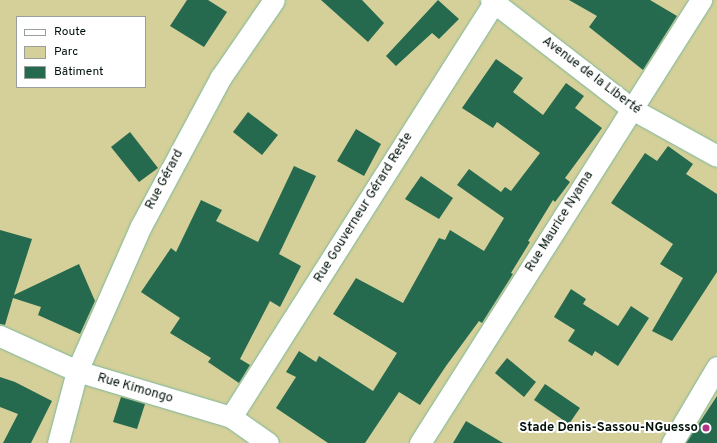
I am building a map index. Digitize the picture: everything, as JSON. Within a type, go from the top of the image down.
[{"type":"street","name":"Rue Gérard","points":[[58,443],[77,371],[144,219],[221,77],[274,0]]},
{"type":"street","name":"Rue Maurice Nyama","points":[[420,443],[701,0]]},
{"type":"street","name":"Avenue de la Liberté","points":[[494,1],[632,109],[717,156]]},
{"type":"street","name":"Rue Gouverneur Gérard Reste","points":[[231,417],[494,1]]},
{"type":"street","name":"Rue Kimongo","points":[[0,336],[77,371],[231,417],[268,443]]},
{"type":"street","points":[[672,443],[717,367]]},
{"type":"green space","points":[[0,0],[717,0],[717,443],[0,443]]},
{"type":"building","points":[[187,0],[208,0],[227,12],[204,47],[170,26]]},
{"type":"building","points":[[321,0],[362,0],[384,23],[368,42]]},
{"type":"building","points":[[438,0],[459,19],[439,39],[432,33],[396,66],[386,56]]},
{"type":"building","points":[[569,0],[650,0],[677,16],[643,70],[589,27],[597,16]]},
{"type":"building","points":[[496,59],[523,78],[513,92],[543,115],[566,83],[584,96],[575,108],[602,128],[565,178],[570,182],[555,202],[553,200],[528,241],[530,242],[511,273],[513,274],[482,323],[479,321],[420,405],[399,392],[365,443],[328,443],[276,408],[296,377],[286,372],[299,351],[316,362],[319,356],[373,391],[397,353],[333,314],[356,278],[403,303],[439,238],[445,240],[450,230],[484,251],[504,218],[457,185],[469,169],[501,192],[505,187],[511,191],[540,153],[497,122],[493,128],[462,108]]},
{"type":"building","points":[[248,112],[278,135],[262,155],[233,132]]},
{"type":"building","points":[[356,129],[381,144],[364,176],[337,161]]},
{"type":"building","points":[[130,132],[158,168],[139,182],[111,147]]},
{"type":"building","points":[[668,146],[693,164],[686,174],[717,194],[717,272],[672,341],[652,331],[683,278],[660,264],[673,244],[611,203],[645,153],[657,161]]},
{"type":"building","points":[[294,166],[316,176],[279,254],[301,266],[280,307],[270,301],[240,359],[250,365],[239,383],[208,362],[211,358],[170,333],[180,318],[141,292],[171,248],[176,252],[201,200],[222,210],[216,221],[258,242]]},
{"type":"building","points":[[421,176],[453,198],[439,219],[405,199]]},
{"type":"building","points":[[0,230],[32,239],[14,295],[79,264],[95,301],[80,334],[38,315],[41,307],[13,298],[5,325],[0,324]]},
{"type":"building","points":[[571,289],[586,299],[583,304],[618,326],[631,306],[649,318],[618,366],[595,351],[592,356],[568,341],[575,330],[554,317]]},
{"type":"building","points":[[507,358],[536,382],[524,397],[495,373]]},
{"type":"building","points":[[0,377],[15,382],[52,401],[31,443],[3,443],[18,414],[0,407]]},
{"type":"building","points":[[545,384],[580,408],[569,424],[534,400]]},
{"type":"building","name":"Stade Denis-Sassou-NGuesso","points":[[717,396],[717,443],[686,443]]},
{"type":"building","points":[[121,397],[145,404],[137,429],[113,422]]},
{"type":"building","points":[[466,421],[503,443],[453,443]]},
{"type":"place","name":"Stade Denis-Sassou-NGuesso","points":[[706,428]]}]
